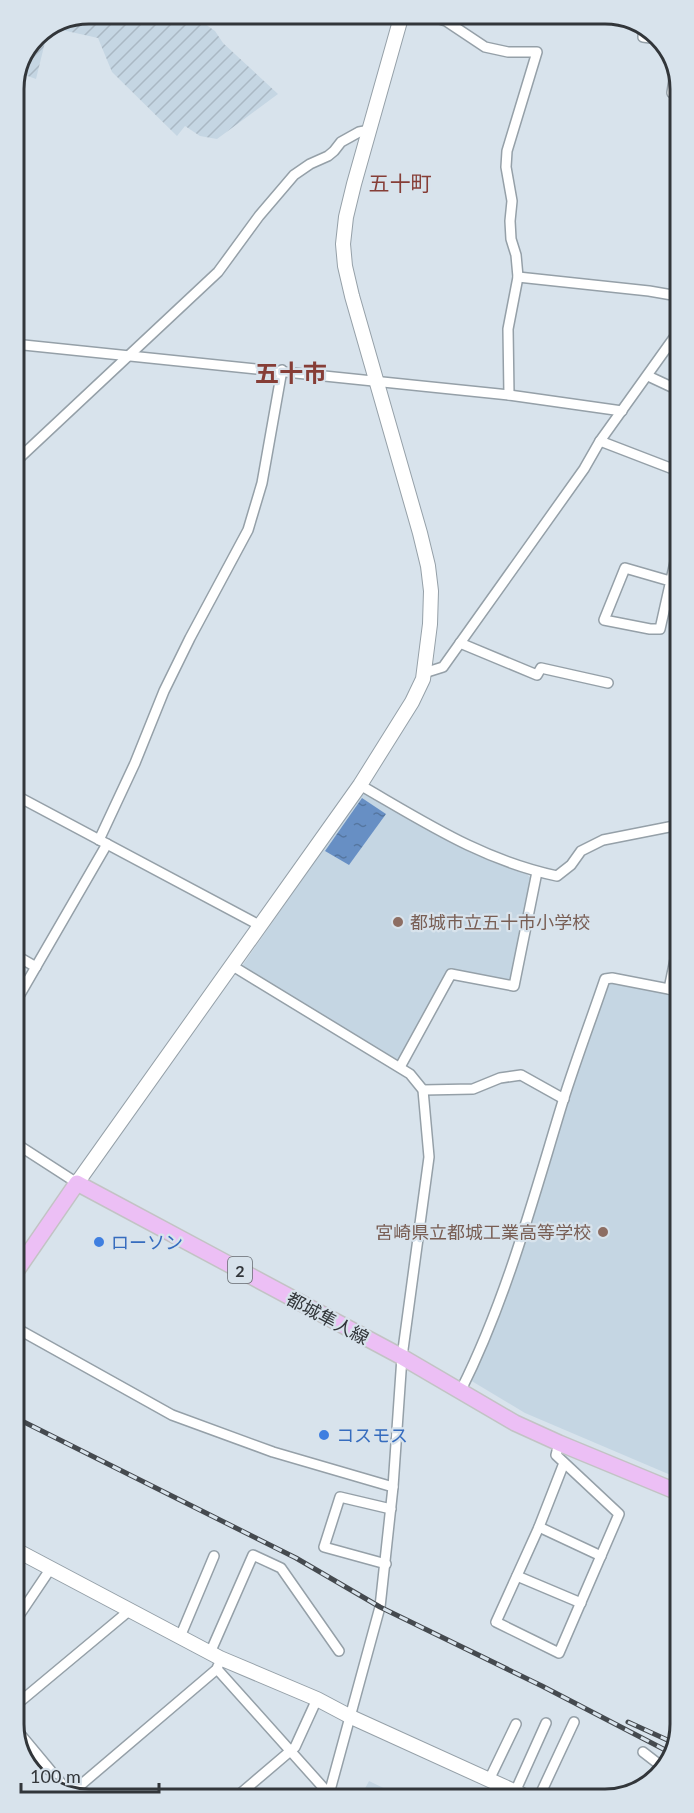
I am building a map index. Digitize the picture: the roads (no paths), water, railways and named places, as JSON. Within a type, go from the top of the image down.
[{"type":"main road","points":[[24,1260],[77,1183]]},
{"type":"main road","name":"都城隼人線","points":[[77,1183],[402,1357],[514,1423],[670,1489]]},
{"type":"street","points":[[24,1149],[77,1183],[360,785],[412,702],[424,673],[430,624],[431,591],[428,566],[352,296],[343,244],[354,184],[399,24]]},
{"type":"street","points":[[450,24],[485,47],[508,52],[537,52],[507,151],[506,167],[512,201],[511,230],[518,277],[508,329],[509,395]]},
{"type":"street","points":[[24,454],[218,272],[259,216],[294,175],[328,156],[341,142],[359,132],[369,130]]},
{"type":"street","points":[[518,277],[670,295]]},
{"type":"street","points":[[424,673],[443,667],[670,344]]},
{"type":"street","points":[[24,345],[509,395],[622,411]]},
{"type":"street","points":[[24,988],[103,842],[164,691],[251,521],[262,483],[282,370]]},
{"type":"street","points":[[648,376],[670,386]]},
{"type":"street","points":[[600,441],[670,468]]},
{"type":"street","points":[[625,568],[670,581],[660,629],[604,620],[625,568]]},
{"type":"street","points":[[460,643],[537,675],[541,668],[608,683]]},
{"type":"street","points":[[360,785],[464,844],[515,866],[557,876],[571,865],[581,851],[603,840],[670,827]]},
{"type":"street","points":[[24,800],[259,925]]},
{"type":"street","points":[[400,1067],[451,974],[514,986],[537,872]]},
{"type":"street","points":[[24,960],[36,967]]},
{"type":"street","points":[[231,965],[400,1067],[410,1074],[423,1090],[429,1157],[402,1357],[386,1564],[380,1607],[332,1789]]},
{"type":"street","points":[[461,1390],[490,1326],[518,1253],[564,1099],[605,979],[612,978],[669,989],[670,984]]},
{"type":"street","points":[[423,1090],[473,1089],[500,1078],[521,1075],[564,1099]]},
{"type":"street","points":[[24,1333],[172,1415],[273,1452],[393,1487]]},
{"type":"street","points":[[559,1443],[556,1455],[619,1514],[559,1653],[496,1622],[539,1527],[564,1463]]},
{"type":"street","points":[[386,1564],[324,1547],[340,1497],[391,1509]]},
{"type":"street","points":[[539,1527],[601,1556]]},
{"type":"street","points":[[24,1554],[180,1636],[216,1660],[317,1699],[351,1718],[508,1789]]},
{"type":"street","points":[[76,1788],[216,1660],[253,1555],[282,1568],[339,1651]]},
{"type":"street","points":[[180,1636],[214,1556]]},
{"type":"street","points":[[24,1608],[51,1568]]},
{"type":"street","points":[[517,1576],[581,1602]]},
{"type":"street","points":[[24,1698],[130,1610]]},
{"type":"street","points":[[216,1660],[290,1752],[324,1789]]},
{"type":"street","points":[[246,1789],[295,1747],[317,1699]]},
{"type":"street","points":[[543,1789],[574,1722]]},
{"type":"street","points":[[523,1789],[546,1723]]},
{"type":"street","points":[[489,1780],[516,1724]]},
{"type":"street","points":[[26,1742],[60,1782]]},
{"type":"street","points":[[643,1752],[657,1763]]},
{"type":"water","points":[[362,798],[386,814],[349,865],[325,851]]},
{"type":"railway","points":[[24,1422],[296,1558],[380,1607],[542,1686],[665,1750]]},
{"type":"railway","points":[[628,1722],[668,1740]]},
{"type":"place","name":"都城市立五十市小学校","points":[[398,922]]},
{"type":"place","name":"宮崎県立都城工業高等学校","points":[[603,1232]]},
{"type":"place","name":"ローソン","points":[[99,1242]]},
{"type":"place","name":"コスモス","points":[[324,1435]]},
{"type":"district","name":"五十町","points":[[400,182]]},
{"type":"district","name":"五十市","points":[[291,372]]}]
